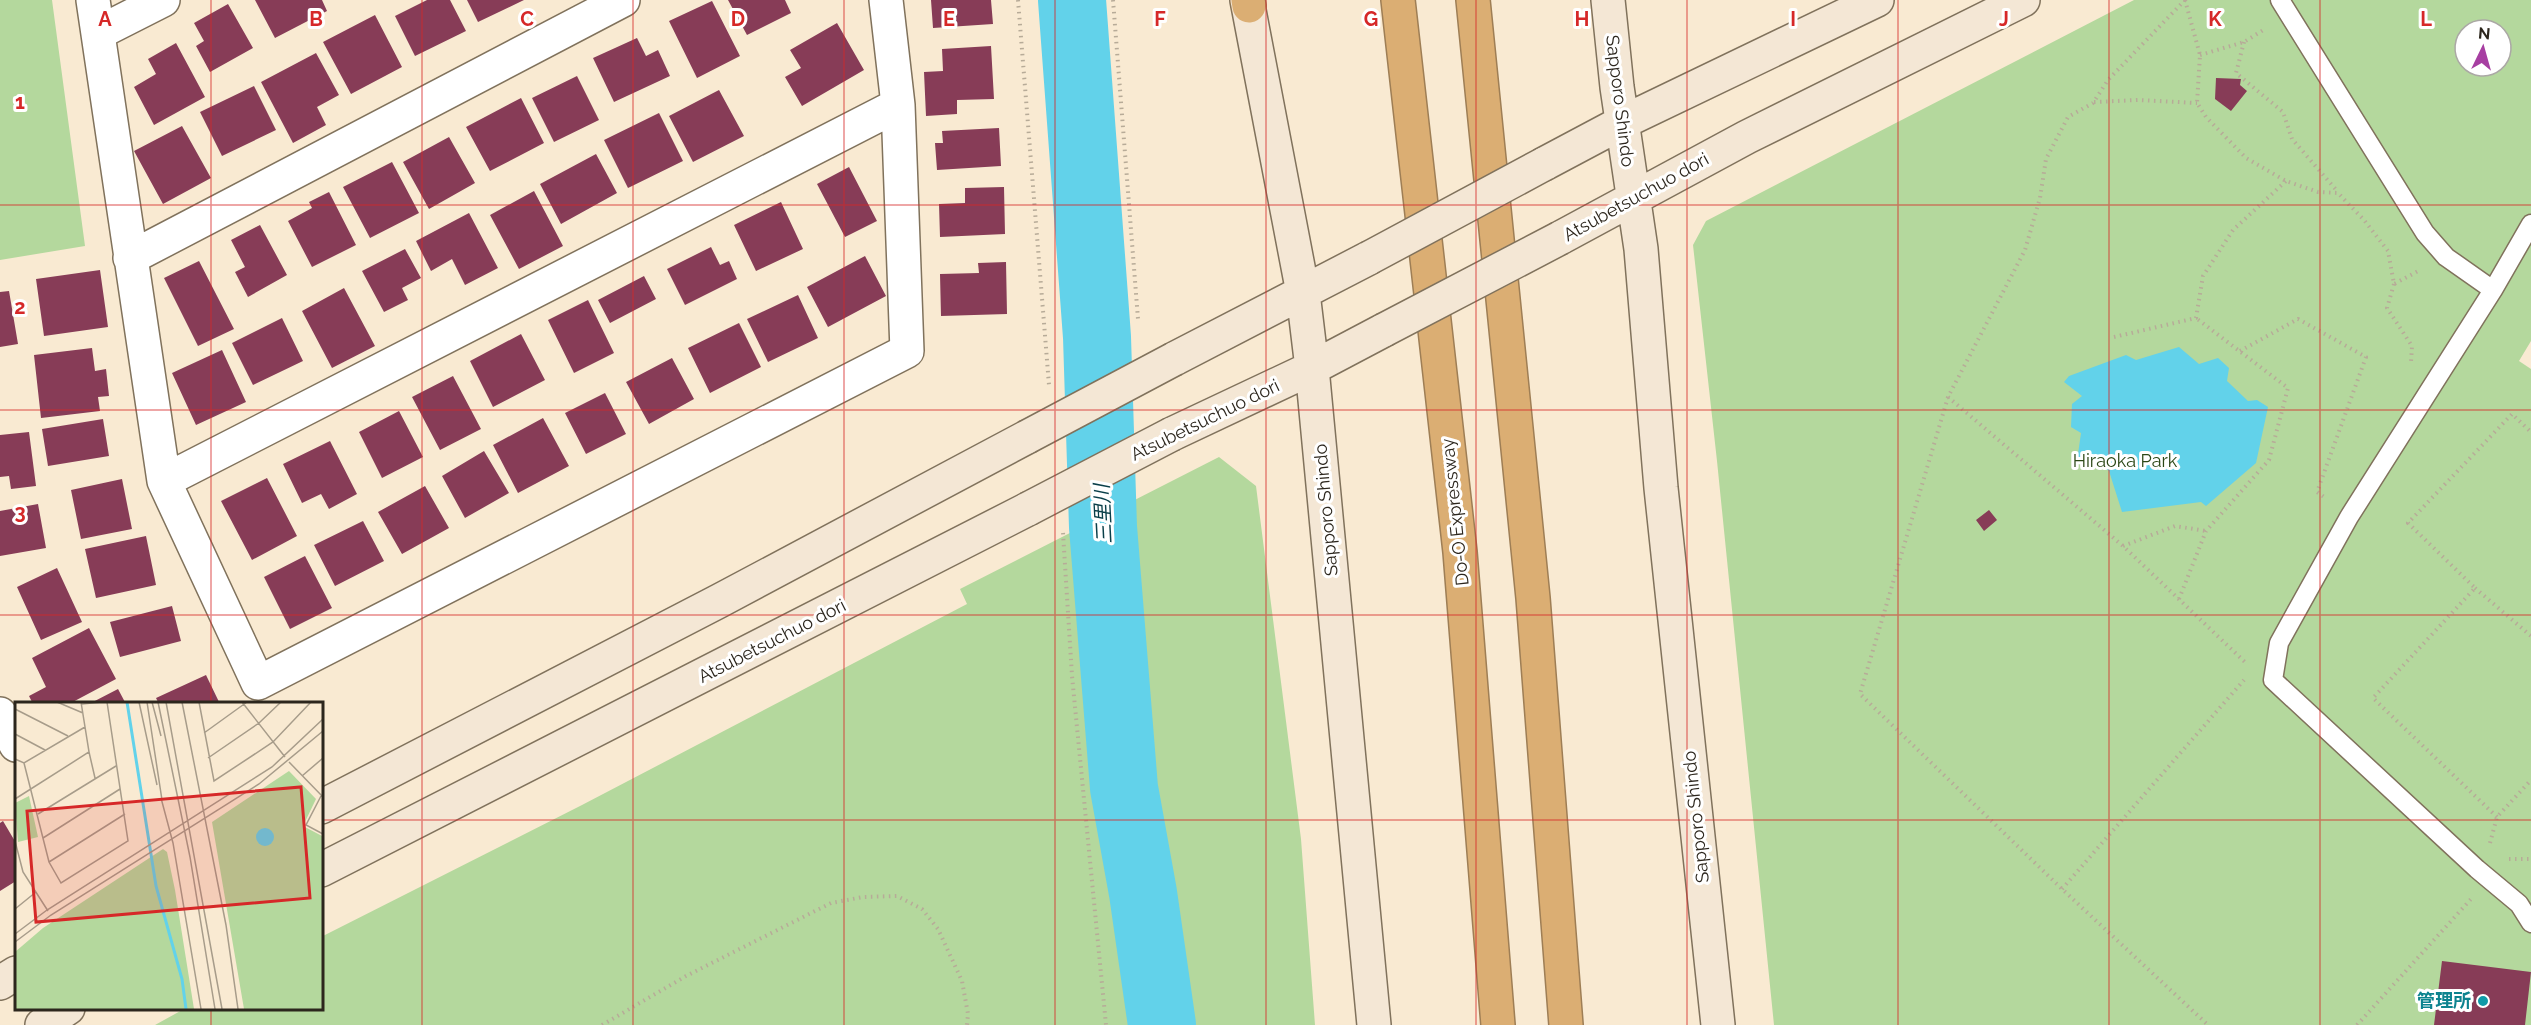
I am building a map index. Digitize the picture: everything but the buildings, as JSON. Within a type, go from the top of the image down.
[{"type":"highway","name":"Do-O Expressway","points":[[1398,0],[1460,552],[1498,1025]]},
{"type":"highway","points":[[1473,0],[1533,598],[1566,1025]]},
{"type":"main road","name":"Sapporo Shindo","points":[[1608,0],[1641,249],[1661,488],[1718,1025]]},
{"type":"main road","points":[[322,806],[729,596],[1174,359],[1303,294],[1623,122],[1877,0]]},
{"type":"main road","name":"Atsubetsuchuo dori","points":[[322,869],[1172,434],[1312,368],[1763,128],[2023,0]]},
{"type":"main road","name":"Sapporo Shindo","points":[[1248,2],[1303,294],[1312,368],[1374,1025]]},
{"type":"main road","points":[[0,983],[15,974]]},
{"type":"main road","points":[[42,1025],[65,1010]]},
{"type":"street","points":[[93,0],[164,480],[258,683],[907,351],[898,105],[886,0]]},
{"type":"street","points":[[98,33],[163,0]]},
{"type":"street","points":[[130,258],[623,0]]},
{"type":"street","points":[[164,480],[898,105]]},
{"type":"street","points":[[0,714],[15,744]]},
{"type":"street","points":[[0,758],[15,747]]},
{"type":"lane","points":[[2284,7],[2425,233],[2446,256],[2493,290]]},
{"type":"lane","points":[[2531,224],[2493,290],[2349,517],[2279,644],[2273,680],[2519,904],[2531,923]]},
{"type":"path","points":[[1018,0],[1049,387]]},
{"type":"path","points":[[1113,0],[1138,319]]},
{"type":"path","points":[[2185,0],[2200,55],[2197,103],[2206,117],[2247,158],[2286,181],[2318,192],[2338,193]]},
{"type":"path","points":[[2185,0],[2108,80],[2093,102],[2068,117],[2046,159],[2040,198],[2025,250],[1948,397],[1860,694],[2062,889],[2208,1025]]},
{"type":"path","points":[[2200,55],[2244,42],[2284,7]]},
{"type":"path","points":[[2244,42],[2236,73],[2283,111],[2292,139],[2364,220],[2388,251],[2394,284],[2387,308],[2412,346],[2410,384],[2426,395]]},
{"type":"path","points":[[2093,102],[2138,100],[2197,103]]},
{"type":"path","points":[[2196,318],[2203,276],[2209,266],[2233,230],[2286,181]]},
{"type":"path","points":[[2394,284],[2446,256]]},
{"type":"path","points":[[2114,337],[2196,318],[2288,388],[2269,460],[2206,531],[2179,599]]},
{"type":"path","points":[[2240,351],[2298,319],[2366,357],[2317,492],[2327,499],[2334,490]]},
{"type":"path","points":[[1948,397],[2123,546],[2253,670]]},
{"type":"path","points":[[2531,432],[2512,414],[2408,523],[2475,588],[2531,636]]},
{"type":"path","points":[[2123,546],[2175,526],[2206,531]]},
{"type":"path","points":[[1062,528],[1072,676],[1106,1025]]},
{"type":"path","points":[[2475,588],[2373,699],[2497,817]]},
{"type":"path","points":[[2062,889],[2245,679]]},
{"type":"path","points":[[2489,848],[2497,817],[2531,780]]},
{"type":"path","points":[[2357,1025],[2489,879]]},
{"type":"path","points":[[602,1025],[686,976],[831,903],[863,897],[897,896],[922,909],[939,929],[962,981],[968,1014],[967,1025]]},
{"type":"green space","points":[[0,0],[52,0],[85,246],[0,260]]},
{"type":"green space","name":"Hiraoka Park","points":[[2134,0],[2531,0],[2531,341],[2519,361],[2531,369],[2531,1025],[1774,1025],[1693,245],[1706,221]]},
{"type":"green space","points":[[1219,457],[1256,486],[1301,839],[1315,1025],[155,1025],[182,1010],[322,1010],[322,936],[582,805],[967,604],[960,589]]},
{"type":"water","points":[[2179,347],[2199,364],[2218,358],[2229,368],[2227,381],[2248,401],[2257,400],[2268,407],[2256,463],[2206,506],[2201,502],[2122,512],[2109,471],[2096,461],[2077,461],[2081,433],[2071,427],[2072,404],[2082,396],[2064,382],[2069,376],[2126,355],[2136,360]]},
{"type":"waterway","name":"三里川","points":[[1072,0],[1097,337],[1103,527],[1124,788],[1143,893],[1162,1025]]},
{"type":"place","name":"管理所","points":[[2483,1001]]}]
